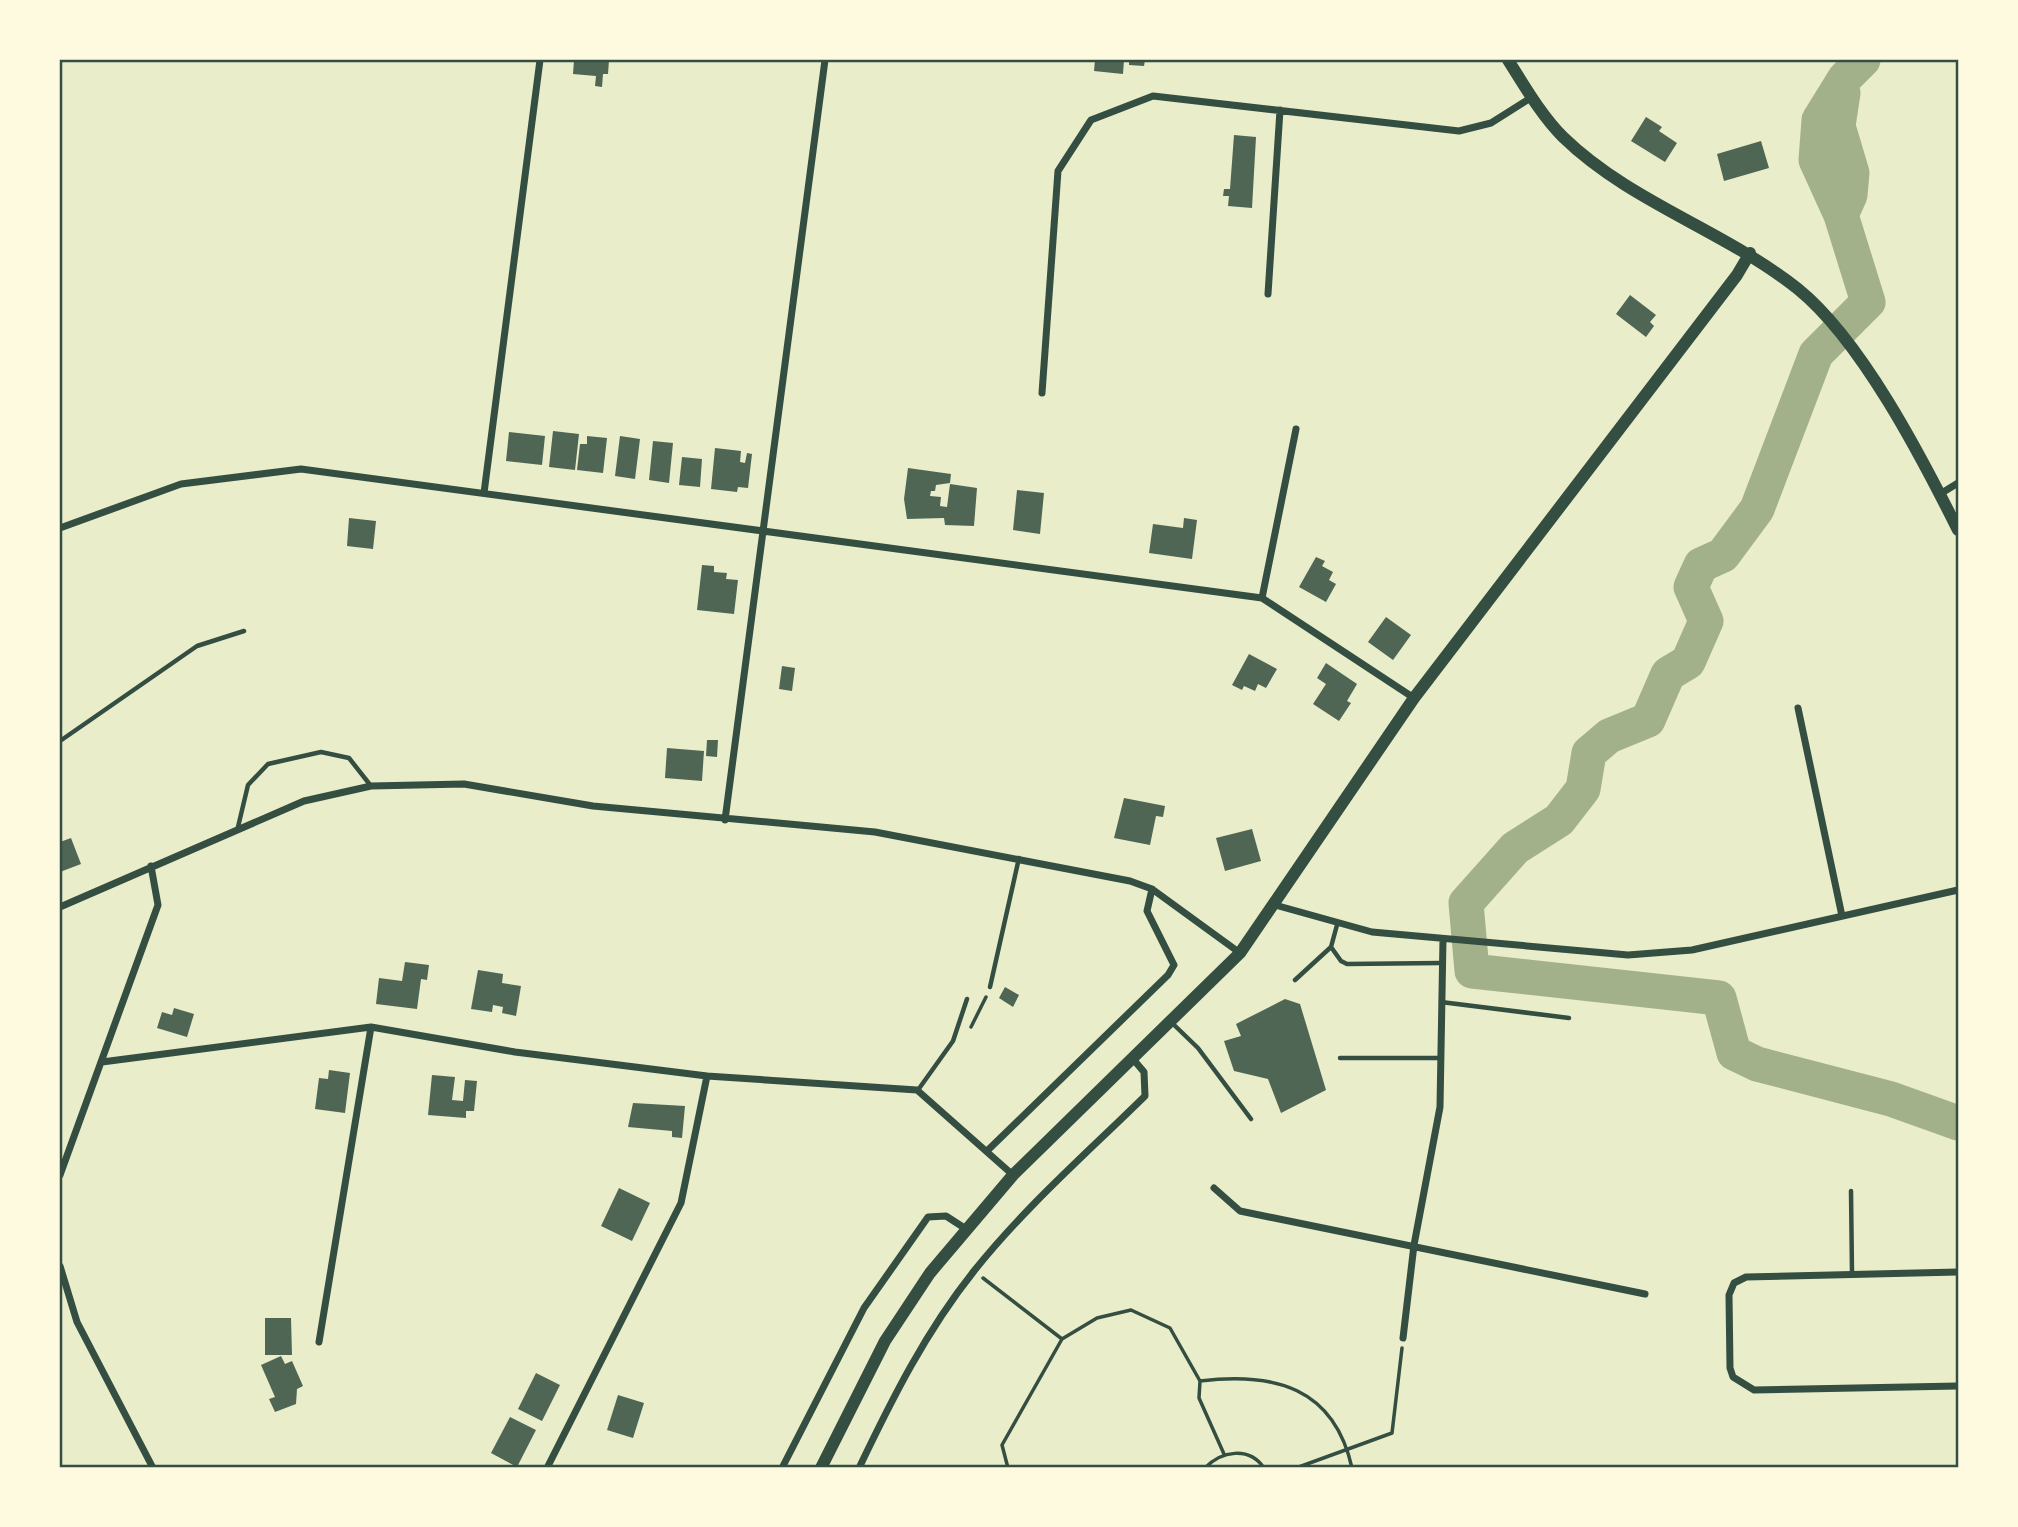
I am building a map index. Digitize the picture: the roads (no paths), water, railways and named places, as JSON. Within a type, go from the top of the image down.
[{"type":"street","points":[[484,493],[540,60]]},
{"type":"street","points":[[725,820],[825,60]]},
{"type":"street","points":[[1508,60],[1561,135],[1591,162],[1633,191],[1750,253],[1799,290],[1829,319],[1849,344],[1940,494],[1958,530]]},
{"type":"street","points":[[1042,393],[1058,171],[1091,120],[1153,96],[1459,131],[1491,123],[1532,97]]},
{"type":"street","points":[[1268,293],[1280,110]]},
{"type":"street","points":[[821,1468],[885,1341],[930,1273],[1013,1175],[1240,953],[1414,698],[1737,275],[1750,253]]},
{"type":"street","points":[[1262,598],[1296,429]]},
{"type":"street","points":[[60,528],[181,484],[301,469],[1262,598],[1414,698]]},
{"type":"street","points":[[1940,494],[1958,483]]},
{"type":"street","points":[[1798,708],[1842,916]]},
{"type":"street","points":[[60,907],[238,827],[304,801],[371,786],[464,784],[593,806],[876,832],[1129,881],[1152,890],[1240,953]]},
{"type":"street","points":[[60,1175],[158,905],[151,866]]},
{"type":"street","points":[[988,1150],[1168,975],[1174,965],[1147,911],[1152,890]]},
{"type":"street","points":[[1275,905],[1337,925],[1372,932],[1641,954],[1692,950],[1958,890]]},
{"type":"street","points":[[1403,1338],[1415,1245],[1440,1107],[1443,939]]},
{"type":"street","points":[[102,1062],[371,1027],[515,1052],[707,1076],[917,1090],[988,1150],[1013,1175]]},
{"type":"street","points":[[319,1342],[371,1027]]},
{"type":"street","points":[[859,1468],[903,1377],[974,1271],[1021,1216],[1145,1096],[1144,1072],[1133,1059]]},
{"type":"street","points":[[547,1468],[681,1203],[707,1076]]},
{"type":"street","points":[[1214,1188],[1240,1211],[1644,1294]]},
{"type":"street","points":[[782,1468],[864,1308],[928,1217],[946,1216],[966,1229]]},
{"type":"street","points":[[60,1266],[77,1322],[153,1468]]},
{"type":"street","points":[[1958,1272],[1746,1277],[1734,1283],[1729,1295],[1730,1368],[1733,1377],[1754,1390],[1958,1386]]},
{"type":"lane","points":[[60,741],[197,646],[244,631]]},
{"type":"lane","points":[[238,827],[248,785],[268,764],[321,752],[349,758],[371,786]]},
{"type":"lane","points":[[990,987],[1019,858]]},
{"type":"lane","points":[[1295,980],[1331,947],[1337,925]]},
{"type":"lane","points":[[1331,947],[1341,961],[1347,964],[1441,964]]},
{"type":"lane","points":[[917,1090],[953,1041],[967,999]]},
{"type":"lane","points":[[1441,1002],[1569,1018]]},
{"type":"lane","points":[[1170,1021],[1198,1048],[1251,1119]]},
{"type":"lane","points":[[1340,1058],[1440,1058]]},
{"type":"lane","points":[[1851,1191],[1852,1273]]},
{"type":"waterway","points":[[1863,60],[1845,78],[1819,120],[1816,160],[1841,215],[1868,302],[1816,354],[1757,509],[1723,555],[1701,565],[1691,587],[1706,621],[1688,662],[1668,674],[1648,720],[1609,736],[1589,753],[1583,789],[1559,820],[1515,848],[1466,903],[1472,971],[1719,998],[1734,1053],[1757,1064],[1891,1099],[1958,1123]]},
{"type":"waterway","points":[[1841,215],[1850,195],[1852,173],[1838,126],[1843,93]]}]
